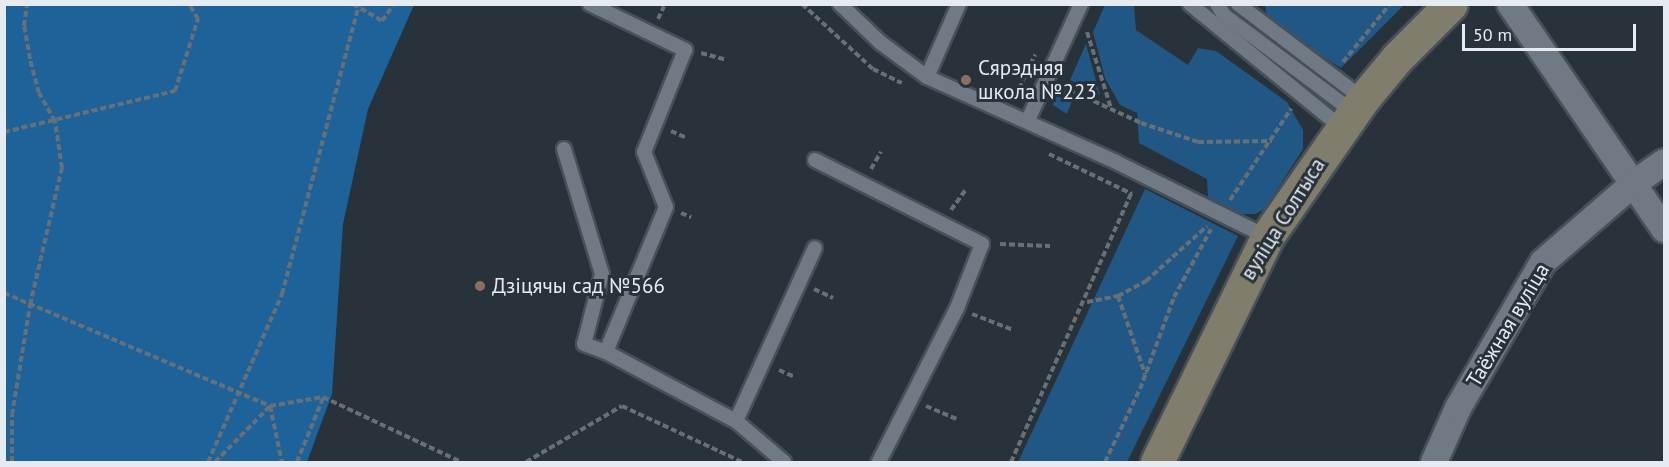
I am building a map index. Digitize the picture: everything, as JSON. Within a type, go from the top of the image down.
[{"type":"main road","name":"вуліца Солтыса","points":[[1157,462],[1267,237],[1352,113],[1397,58],[1452,4]]},
{"type":"street","points":[[1510,4],[1665,229]]},
{"type":"street","name":"Таёжная вуліца","points":[[1434,462],[1458,408],[1543,262],[1634,184],[1665,162]]},
{"type":"lane","points":[[591,4],[685,50],[644,152],[666,207],[606,352]]},
{"type":"lane","points":[[840,4],[880,43],[927,77],[1008,114],[1028,120],[1219,216],[1267,237]]},
{"type":"lane","points":[[927,77],[958,4]]},
{"type":"lane","points":[[1028,120],[1081,4]]},
{"type":"lane","points":[[1217,4],[1224,15],[1352,113]]},
{"type":"lane","points":[[1238,4],[1330,74],[1352,113]]},
{"type":"lane","points":[[1195,6],[1305,99],[1352,113]]},
{"type":"lane","points":[[564,149],[602,274],[584,344],[606,352],[736,421],[784,462]]},
{"type":"lane","points":[[815,160],[943,222],[982,244],[957,308],[909,398],[879,462]]},
{"type":"lane","points":[[736,421],[815,248]]},
{"type":"path","points":[[12,462],[12,415],[30,305],[62,168],[55,121],[39,93],[30,59],[24,26],[27,4]]},
{"type":"path","points":[[4,132],[176,91],[198,19],[189,4]]},
{"type":"path","points":[[353,4],[382,21],[394,4]]},
{"type":"path","points":[[1330,74],[1390,4]]},
{"type":"path","points":[[208,462],[240,394],[282,294],[359,6]]},
{"type":"path","points":[[1086,29],[1112,109]]},
{"type":"path","points":[[1008,114],[1037,51]]},
{"type":"path","points":[[1028,70],[1112,109],[1198,142],[1272,141]]},
{"type":"path","points":[[1105,462],[1145,375],[1174,297],[1219,216],[1272,141],[1288,111],[1305,99]]},
{"type":"path","points":[[1011,462],[1087,302],[1140,175]]},
{"type":"path","points":[[943,222],[966,189]]},
{"type":"path","points":[[1087,302],[1118,296],[1146,281],[1219,216]]},
{"type":"path","points":[[982,244],[1050,246]]},
{"type":"path","points":[[4,293],[270,406],[323,397],[461,462]]},
{"type":"path","points":[[1118,296],[1145,375]]},
{"type":"path","points":[[957,308],[1013,330]]},
{"type":"path","points":[[297,462],[323,397]]},
{"type":"path","points":[[909,398],[956,419]]},
{"type":"path","points":[[215,462],[270,406]]},
{"type":"path","points":[[270,406],[282,462]]},
{"type":"path","points":[[526,462],[622,406],[742,462]]},
{"type":"shaded area","points":[[4,5],[414,5],[368,109],[343,224],[332,394],[307,462],[5,462]]},
{"type":"shaded area","points":[[1105,5],[1134,5],[1136,30],[1188,65],[1198,48],[1216,51],[1287,102],[1303,130],[1303,149],[1265,209],[1255,214],[1238,214],[1208,197],[1207,179],[1139,143],[1137,113],[1120,105],[1105,78],[1093,32]]},
{"type":"shaded area","points":[[1265,5],[1404,5],[1341,68],[1268,22]]},
{"type":"shaded area","points":[[1086,44],[1100,95],[1070,80]]},
{"type":"shaded area","points":[[1057,87],[1074,96],[1067,114],[1053,105]]},
{"type":"shaded area","points":[[1145,189],[1238,236],[1127,462],[1018,462]]},
{"type":"place","name":"Сярэдняя школа №223","points":[[966,80]]},
{"type":"place","name":"Дзіцячы сад №566","points":[[480,286]]}]
